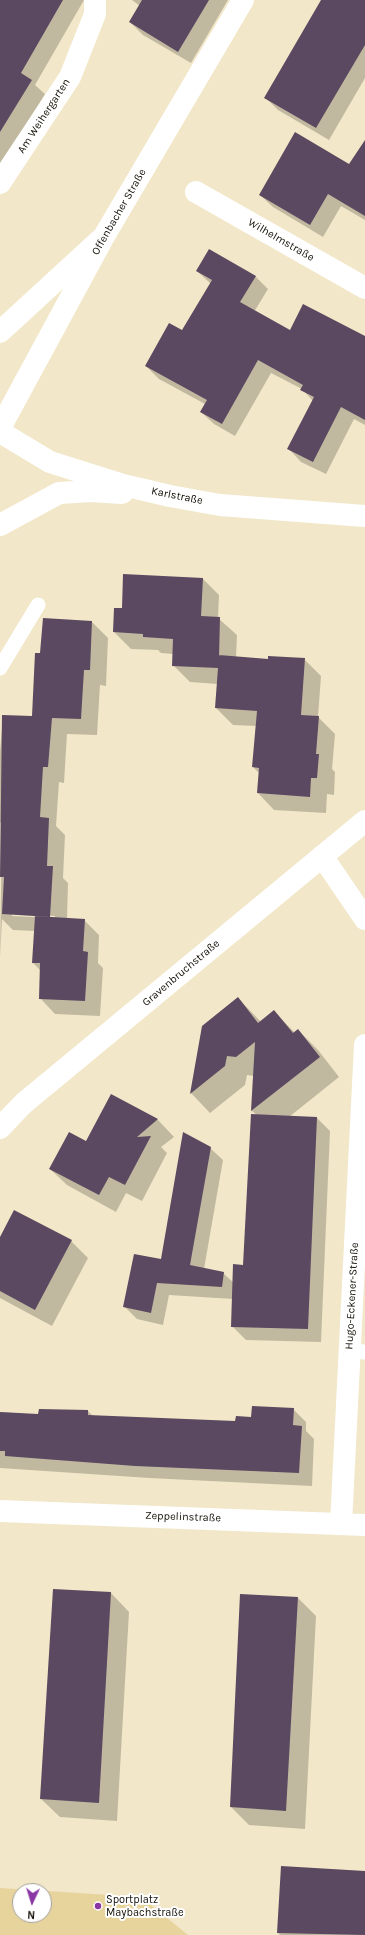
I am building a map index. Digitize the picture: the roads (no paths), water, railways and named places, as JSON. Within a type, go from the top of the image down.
[{"type":"street","name":"Am Weihergarten","points":[[0,183],[70,77],[95,14],[95,0]]},
{"type":"street","name":"Offenbacher Straße","points":[[0,428],[103,238],[243,0]]},
{"type":"street","name":"Wilhelmstraße","points":[[196,192],[365,288]]},
{"type":"street","points":[[0,332],[103,238]]},
{"type":"street","name":"Karlstraße","points":[[0,432],[50,462],[123,485],[170,496],[220,505],[365,516]]},
{"type":"street","points":[[0,525],[59,493],[91,491],[170,496]]},
{"type":"street","name":"Gravenbruchstraße","points":[[0,1128],[24,1103],[365,821]]},
{"type":"street","points":[[322,856],[365,919]]},
{"type":"street","name":"Hugo-Eckener-Straße","points":[[341,1524],[357,1352],[365,1045]]},
{"type":"street","name":"Zeppelinstraße","points":[[0,1511],[365,1525]]},
{"type":"lane","points":[[0,668],[38,605]]},
{"type":"place","name":"Sportplatz Maybachstraße","points":[[98,1906]]}]
